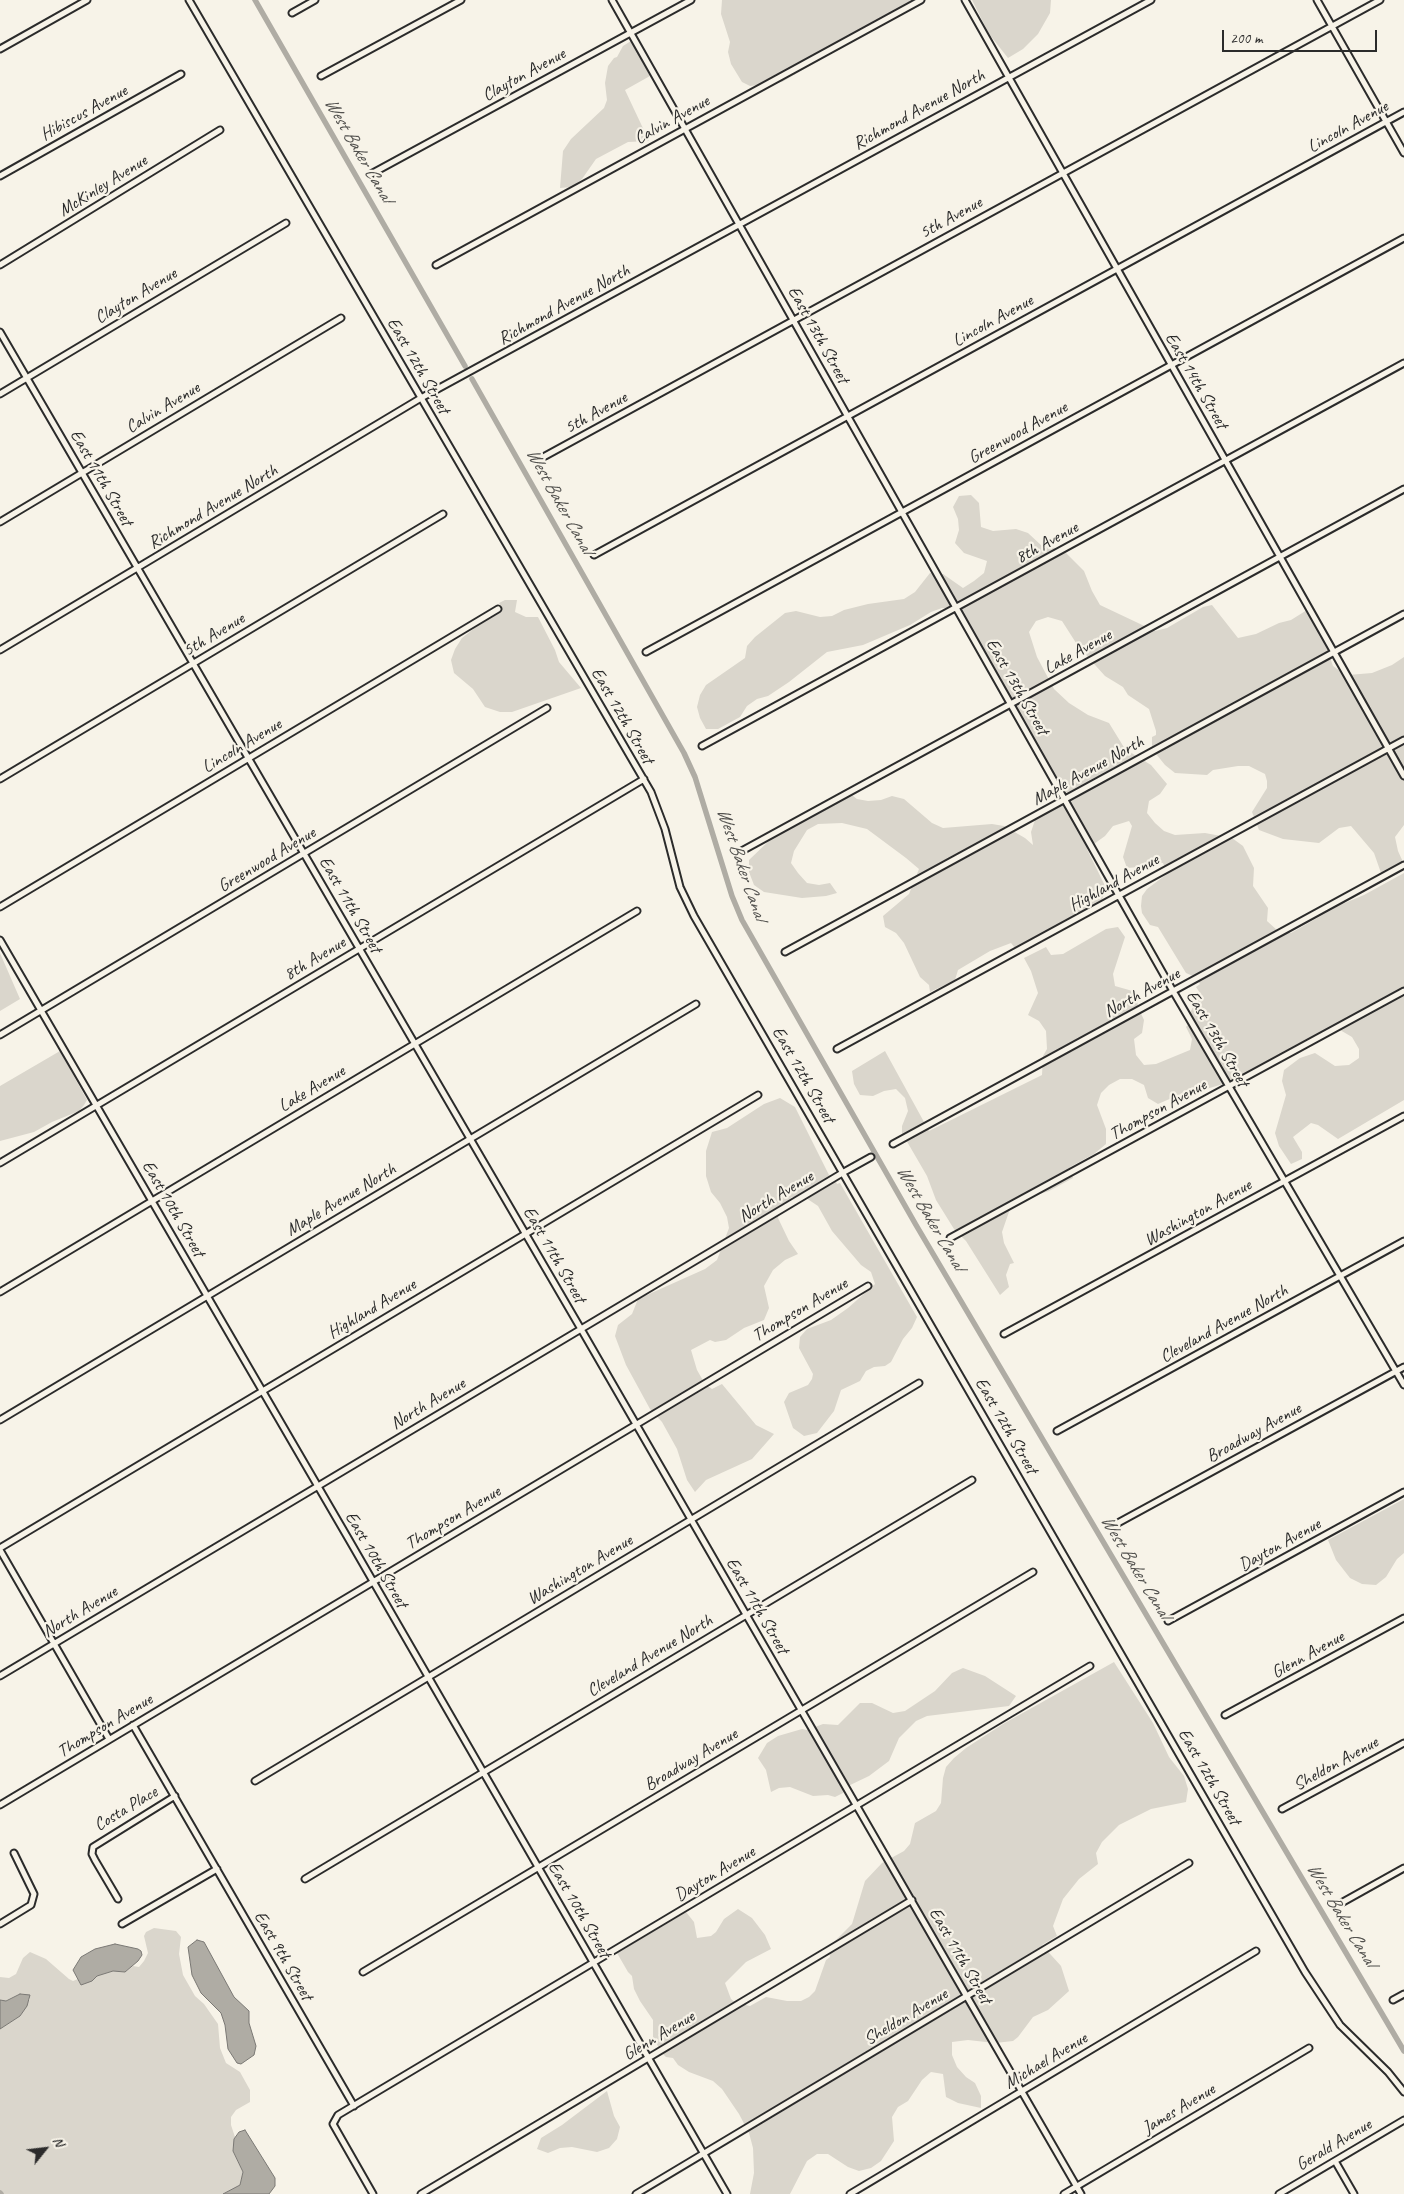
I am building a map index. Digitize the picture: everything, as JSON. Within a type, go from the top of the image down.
[{"type":"street","points":[[0,49],[87,0]]},
{"type":"street","name":"East 12th Street","points":[[189,0],[644,779],[661,816],[676,877],[684,896],[1319,1995],[1340,2025],[1379,2062],[1404,2092]]},
{"type":"street","points":[[292,12],[315,0]]},
{"type":"street","points":[[322,76],[461,0]]},
{"type":"street","name":"East 13th Street","points":[[612,0],[1173,991],[1404,1385]]},
{"type":"street","name":"Clayton Avenue","points":[[371,174],[691,0]]},
{"type":"street","name":"Calvin Avenue","points":[[436,265],[921,0]]},
{"type":"street","name":"East 14th Street","points":[[965,0],[1404,776]]},
{"type":"street","name":"Richmond Avenue North","points":[[0,650],[421,398],[1150,0]]},
{"type":"street","points":[[1317,0],[1404,153]]},
{"type":"street","name":"5th Avenue","points":[[536,461],[1380,0]]},
{"type":"street","name":"Hibiscus Avenue","points":[[0,176],[181,74]]},
{"type":"street","name":"Lincoln Avenue","points":[[594,555],[1404,112]]},
{"type":"street","name":"McKinley Avenue","points":[[0,265],[220,130]]},
{"type":"street","name":"Clayton Avenue","points":[[0,394],[286,223]]},
{"type":"street","name":"Greenwood Avenue","points":[[646,652],[1404,238]]},
{"type":"street","name":"Calvin Avenue","points":[[0,522],[341,318]]},
{"type":"street","name":"East 11th Street","points":[[0,332],[471,1139],[1081,2194]]},
{"type":"street","name":"8th Avenue","points":[[702,746],[1404,363]]},
{"type":"street","name":"Lake Avenue","points":[[738,853],[1404,489]]},
{"type":"street","name":"5th Avenue","points":[[0,779],[443,514]]},
{"type":"street","name":"Lincoln Avenue","points":[[0,907],[498,609]]},
{"type":"street","name":"Maple Avenue North","points":[[785,952],[1404,614]]},
{"type":"street","name":"Greenwood Avenue","points":[[0,1035],[548,708]]},
{"type":"street","name":"Highland Avenue","points":[[837,1049],[1404,740]]},
{"type":"street","name":"8th Avenue","points":[[0,1163],[644,779]]},
{"type":"street","name":"North Avenue","points":[[893,1144],[1404,865]]},
{"type":"street","name":"Lake Avenue","points":[[0,1292],[637,911]]},
{"type":"street","name":"East 10th Street","points":[[0,940],[727,2194]]},
{"type":"street","name":"Thompson Avenue","points":[[950,1238],[1404,991]]},
{"type":"street","name":"Maple Avenue North","points":[[0,1420],[696,1004]]},
{"type":"street","name":"Highland Avenue","points":[[0,1549],[758,1095]]},
{"type":"street","name":"Washington Avenue","points":[[1004,1334],[1404,1116]]},
{"type":"street","name":"North Avenue","points":[[0,1676],[844,1172],[871,1158]]},
{"type":"street","name":"Cleveland Avenue North","points":[[1058,1431],[1404,1241]]},
{"type":"street","name":"Thompson Avenue","points":[[0,1805],[868,1286]]},
{"type":"street","name":"Broadway Avenue","points":[[1116,1524],[1404,1367]]},
{"type":"street","name":"Washington Avenue","points":[[255,1780],[920,1383]]},
{"type":"street","name":"Cleveland Avenue North","points":[[305,1879],[972,1480]]},
{"type":"street","name":"Dayton Avenue","points":[[1168,1621],[1404,1492]]},
{"type":"street","points":[[0,1549],[109,1739]]},
{"type":"street","name":"Broadway Avenue","points":[[363,1972],[1033,1572]]},
{"type":"street","name":"Glenn Avenue","points":[[1225,1716],[1404,1618]]},
{"type":"street","name":"Dayton Avenue","points":[[354,2106],[1090,1666]]},
{"type":"street","name":"East 9th Street","points":[[133,1725],[354,2106]]},
{"type":"street","name":"Sheldon Avenue","points":[[1282,1810],[1404,1743]]},
{"type":"street","name":"Costa Place","points":[[118,1900],[92,1854],[93,1847],[175,1796]]},
{"type":"street","points":[[0,1924],[31,1905],[34,1894],[14,1854]]},
{"type":"street","name":"Sheldon Avenue","points":[[636,2194],[1190,1864]]},
{"type":"street","points":[[1343,1902],[1404,1868]]},
{"type":"street","points":[[122,1924],[217,1869]]},
{"type":"street","name":"Glenn Avenue","points":[[421,2194],[912,1900]]},
{"type":"street","name":"Michael Avenue","points":[[850,2194],[1256,1951]]},
{"type":"street","points":[[1393,2000],[1404,1994]]},
{"type":"street","name":"James Avenue","points":[[1064,2194],[1308,2048]]},
{"type":"street","points":[[354,2106],[338,2115],[333,2124],[373,2194]]},
{"type":"street","name":"Gerald Avenue","points":[[1279,2194],[1404,2120]]},
{"type":"street","points":[[1335,2161],[1354,2194]]},
{"type":"shaded area","points":[[722,0],[922,0],[782,82],[750,86],[742,82],[731,64],[728,52],[730,42],[721,14]]},
{"type":"shaded area","points":[[972,0],[1051,0],[1050,13],[1038,34],[1023,49],[1008,58],[989,34]]},
{"type":"shaded area","points":[[631,41],[650,76],[625,90],[649,141],[628,142],[596,159],[582,179],[572,187],[560,188],[563,151],[571,139],[604,108],[607,100],[605,83],[608,66],[617,57],[623,46]]},
{"type":"shaded area","points":[[971,495],[979,503],[981,527],[993,531],[1016,529],[1028,533],[1042,546],[1062,549],[1084,571],[1100,605],[1155,631],[1167,628],[1203,607],[1212,605],[1238,638],[1256,634],[1279,623],[1291,620],[1307,610],[1324,640],[1333,666],[1348,675],[1372,673],[1392,665],[1404,657],[1404,825],[1395,837],[1403,862],[1381,873],[1374,853],[1351,826],[1339,828],[1319,843],[1283,839],[1259,830],[1252,812],[1267,788],[1267,781],[1265,774],[1249,766],[1213,770],[1207,775],[1175,773],[1165,765],[1152,749],[1152,737],[1156,735],[1156,731],[1149,709],[1128,695],[1123,687],[1105,676],[1078,646],[1062,621],[1048,617],[1036,621],[1029,632],[1037,657],[1054,689],[1069,703],[1088,715],[1109,723],[1125,749],[1151,765],[1167,784],[1160,794],[1149,801],[1147,813],[1155,823],[1164,831],[1175,835],[1205,833],[1232,838],[1243,846],[1254,868],[1253,886],[1268,908],[1267,921],[1278,931],[1291,933],[1340,905],[1364,895],[1404,873],[1404,1100],[1338,1139],[1318,1125],[1311,1123],[1293,1137],[1302,1152],[1302,1159],[1291,1164],[1279,1146],[1275,1133],[1286,1095],[1282,1081],[1284,1070],[1300,1058],[1315,1053],[1335,1066],[1349,1065],[1359,1058],[1359,1049],[1352,1037],[1340,1030],[1331,1029],[1294,1046],[1274,1061],[1234,1081],[1192,1093],[1181,1094],[1158,1104],[1148,1098],[1144,1085],[1132,1079],[1120,1079],[1109,1085],[1101,1093],[1097,1105],[1106,1129],[1106,1144],[1094,1154],[1070,1167],[1073,1178],[1049,1191],[1024,1199],[1011,1206],[1002,1232],[1004,1243],[1014,1263],[1010,1264],[1006,1275],[1009,1287],[1000,1295],[966,1241],[954,1229],[936,1200],[927,1176],[902,1133],[902,1126],[908,1111],[905,1098],[896,1089],[884,1091],[873,1096],[860,1095],[854,1084],[852,1071],[885,1051],[929,1131],[1042,1075],[1043,1056],[1047,1049],[1046,1031],[1039,1021],[1028,1015],[1038,993],[1031,971],[1024,958],[1046,947],[1051,955],[1063,954],[1106,929],[1118,927],[1125,937],[1113,974],[1115,986],[1136,992],[1138,1007],[1144,1020],[1142,1033],[1134,1039],[1136,1055],[1144,1065],[1156,1064],[1190,1050],[1192,1039],[1186,1027],[1194,1018],[1190,1013],[1200,993],[1196,987],[1200,984],[1193,976],[1186,973],[1158,927],[1150,925],[1142,913],[1141,906],[1142,896],[1147,889],[1167,874],[1168,866],[1165,868],[1163,863],[1151,862],[1139,867],[1127,868],[1123,857],[1132,826],[1129,821],[1113,826],[1105,836],[1087,849],[1106,888],[1102,900],[1069,918],[1052,931],[1015,948],[1011,943],[990,951],[958,970],[955,980],[930,992],[929,985],[920,977],[904,943],[896,933],[885,927],[883,916],[909,894],[919,869],[867,829],[842,823],[818,824],[807,830],[794,851],[791,863],[807,883],[819,885],[830,883],[837,893],[826,896],[802,898],[764,892],[754,885],[749,872],[749,860],[774,836],[848,792],[857,799],[868,801],[881,800],[892,796],[904,799],[932,823],[943,828],[992,824],[1004,826],[1033,845],[1031,832],[1035,820],[1046,809],[1061,801],[1059,790],[954,609],[942,608],[931,612],[910,625],[863,645],[827,652],[789,682],[768,696],[757,699],[747,706],[740,717],[718,729],[706,729],[697,707],[700,695],[706,685],[745,658],[747,646],[755,637],[785,613],[796,611],[820,617],[832,616],[844,610],[868,604],[904,599],[915,592],[930,573],[943,574],[963,588],[974,581],[984,573],[987,561],[964,553],[955,543],[959,530],[958,519],[953,507],[959,496]]},
{"type":"shaded area","points":[[505,600],[517,600],[515,612],[526,617],[538,617],[559,662],[581,688],[512,712],[500,712],[485,707],[473,689],[454,673],[451,660],[462,638],[492,617],[501,607],[499,603]]},
{"type":"shaded area","points":[[0,953],[20,999],[0,1011]]},
{"type":"shaded area","points":[[60,1051],[87,1100],[84,1105],[79,1111],[34,1132],[0,1141],[0,1086]]},
{"type":"shaded area","points":[[780,1098],[795,1107],[829,1175],[834,1178],[837,1184],[840,1183],[917,1317],[891,1362],[885,1366],[874,1367],[866,1371],[860,1381],[841,1390],[834,1411],[817,1433],[804,1436],[793,1428],[784,1402],[789,1393],[808,1385],[813,1374],[799,1348],[800,1337],[807,1329],[831,1320],[848,1308],[875,1284],[871,1272],[861,1265],[832,1231],[818,1206],[806,1198],[792,1197],[780,1209],[778,1218],[789,1241],[798,1254],[785,1260],[773,1270],[764,1286],[769,1308],[764,1320],[744,1328],[726,1340],[715,1342],[710,1340],[691,1350],[697,1370],[705,1384],[712,1389],[722,1384],[756,1425],[774,1434],[752,1459],[706,1480],[695,1492],[687,1480],[677,1449],[662,1422],[650,1409],[626,1365],[615,1336],[618,1325],[632,1314],[638,1299],[705,1269],[717,1260],[729,1228],[727,1217],[720,1203],[711,1192],[706,1176],[706,1151],[712,1132],[727,1128],[764,1104]]},
{"type":"shaded area","points":[[1404,1499],[1404,1553],[1397,1559],[1386,1577],[1376,1585],[1362,1584],[1350,1578],[1336,1560],[1328,1540]]},
{"type":"shaded area","points":[[1114,1662],[1153,1723],[1169,1757],[1184,1776],[1188,1789],[1186,1802],[1151,1809],[1119,1825],[1102,1842],[1096,1853],[1098,1864],[1079,1879],[1063,1899],[1053,1926],[1057,1936],[1042,1945],[1061,1966],[1069,1991],[1048,2010],[1033,2017],[1013,2041],[995,2043],[968,2040],[952,2042],[952,2055],[957,2067],[975,2083],[981,2096],[981,2108],[958,2103],[946,2097],[943,2074],[931,2072],[922,2080],[908,2101],[898,2107],[892,2117],[894,2141],[881,2161],[871,2168],[859,2171],[848,2167],[828,2154],[817,2154],[807,2161],[790,2194],[750,2194],[754,2173],[753,2148],[749,2133],[739,2114],[722,2089],[713,2081],[689,2072],[678,2065],[673,2058],[666,2057],[661,2052],[653,2037],[653,2020],[640,2001],[634,1989],[632,1976],[617,1953],[686,1912],[694,1922],[697,1938],[711,1936],[716,1932],[724,1919],[738,1909],[752,1918],[765,1935],[771,1949],[746,1962],[725,1983],[731,1999],[736,2003],[750,2006],[766,1997],[787,2001],[801,2001],[809,1997],[815,1991],[826,1960],[830,1957],[831,1945],[852,1924],[865,1881],[882,1863],[904,1851],[910,1844],[915,1823],[936,1811],[941,1803],[946,1767],[954,1758],[1003,1724]]},
{"type":"shaded area","points":[[963,1668],[985,1676],[1016,1696],[1009,1706],[927,1716],[916,1721],[899,1738],[889,1761],[869,1776],[846,1787],[843,1793],[835,1797],[828,1795],[813,1796],[790,1787],[779,1788],[771,1792],[766,1770],[758,1758],[767,1743],[778,1736],[802,1729],[807,1730],[823,1724],[838,1725],[860,1703],[872,1703],[893,1713],[905,1711],[935,1691],[952,1673]]},
{"type":"shaded area","points":[[154,1928],[176,1931],[181,1937],[179,1954],[183,1975],[195,1996],[204,2004],[218,2024],[220,2048],[226,2063],[240,2072],[250,2090],[250,2102],[236,2110],[231,2117],[231,2125],[235,2137],[233,2151],[243,2173],[240,2185],[223,2194],[0,2194],[0,2029],[20,2016],[30,1999],[28,1995],[20,1994],[5,2001],[0,2000],[0,1977],[9,1978],[16,1974],[23,1958],[30,1952],[46,1959],[69,1979],[73,1981],[78,1979],[81,1985],[97,1976],[113,1971],[125,1972],[133,1966],[139,1967],[144,1961],[148,1953],[144,1936],[146,1932]]},
{"type":"shaded area","points":[[197,1940],[204,1942],[234,1997],[249,2011],[249,2023],[256,2046],[254,2055],[241,2064],[237,2063],[228,2049],[225,2025],[221,2013],[201,1993],[192,1975],[188,1947]]},
{"type":"shaded area","points":[[115,1944],[138,1949],[142,1955],[125,1972],[113,1971],[97,1976],[92,1981],[81,1985],[73,1970],[81,1957],[95,1949]]},
{"type":"shaded area","points":[[20,1994],[30,1995],[27,2006],[20,2016],[0,2029],[0,2000],[6,2001]]},
{"type":"shaded area","points":[[607,2091],[614,2116],[620,2127],[617,2139],[609,2148],[597,2152],[572,2147],[560,2148],[548,2153],[537,2149],[541,2138],[562,2125]]},
{"type":"shaded area","points":[[245,2130],[275,2178],[275,2186],[269,2194],[223,2194],[240,2185],[243,2172],[233,2151],[234,2139],[239,2132]]},
{"type":"waterway","name":"West Baker Canal","points":[[255,0],[465,366]]},
{"type":"waterway","name":"West Baker Canal","points":[[472,379],[684,753],[695,777],[732,896],[742,920],[916,1225],[1404,2051]]}]
